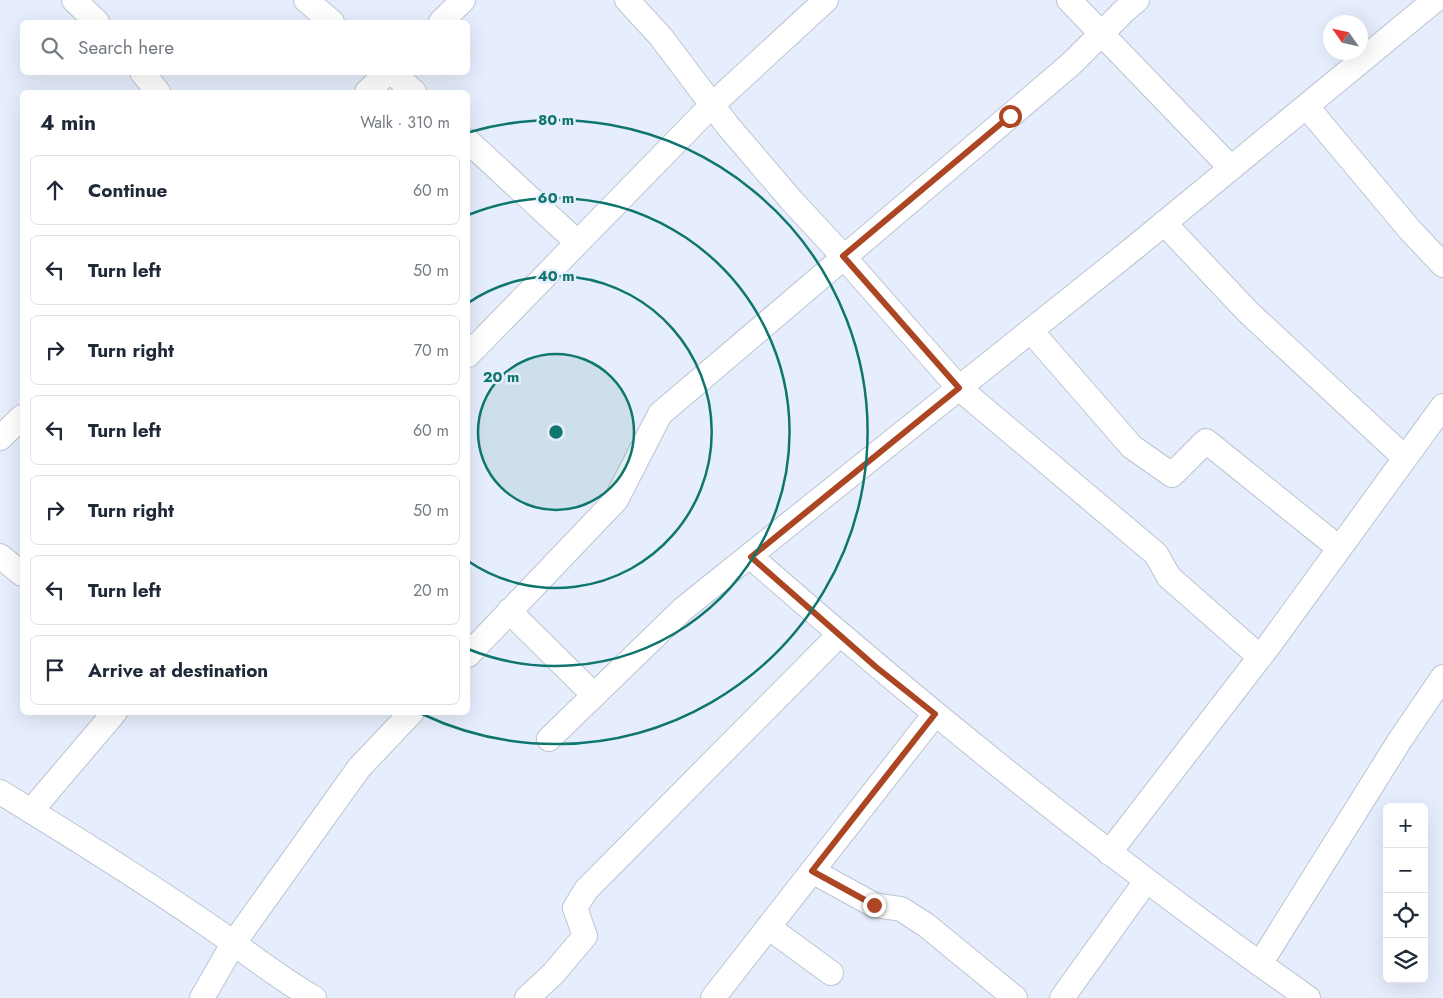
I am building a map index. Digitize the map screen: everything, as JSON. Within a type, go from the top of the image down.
[{"type":"street","points":[[74,0],[95,20]]},
{"type":"street","points":[[306,0],[330,20]]},
{"type":"street","points":[[443,20],[464,0]]},
{"type":"street","points":[[627,0],[660,37],[712,105],[792,201],[959,388],[1156,554],[1169,577],[1260,657]]},
{"type":"street","points":[[470,352],[712,105],[826,0]]},
{"type":"street","points":[[1069,0],[1102,32],[1231,168]]},
{"type":"street","points":[[470,653],[616,500],[660,414],[843,256],[1071,64],[1137,0]]},
{"type":"street","points":[[549,739],[683,609],[751,557],[1031,331],[1307,107],[1435,0]]},
{"type":"street","points":[[144,75],[156,90]]},
{"type":"street","points":[[369,90],[385,75]]},
{"type":"street","points":[[395,75],[412,90]]},
{"type":"street","points":[[1307,107],[1410,230],[1443,266]]},
{"type":"street","points":[[470,144],[577,242]]},
{"type":"street","points":[[1164,223],[1248,312],[1405,458]]},
{"type":"street","points":[[1031,331],[1132,447],[1164,470],[1172,475],[1206,441],[1339,548]]},
{"type":"street","points":[[1109,853],[1260,657],[1443,406]]},
{"type":"street","points":[[0,438],[20,420]]},
{"type":"street","points":[[0,556],[20,572]]},
{"type":"street","points":[[751,557],[839,635],[1109,853],[1308,998]]},
{"type":"street","points":[[509,611],[594,695]]},
{"type":"street","points":[[527,998],[553,974],[585,936],[576,908],[586,890],[839,635]]},
{"type":"street","points":[[1260,964],[1400,740],[1443,677]]},
{"type":"street","points":[[713,998],[935,714]]},
{"type":"street","points":[[31,811],[112,715]]},
{"type":"street","points":[[202,998],[233,944],[359,768],[409,715]]},
{"type":"street","points":[[0,792],[205,923],[280,978],[314,998]]},
{"type":"street","points":[[812,871],[874,905],[901,909],[926,925],[1015,998]]},
{"type":"street","points":[[1062,998],[1146,881]]},
{"type":"street","points":[[768,926],[831,973]]},
{"type":"route","points":[[874,905],[812,871],[935,714],[876,667],[751,557],[959,388],[843,256],[1010,116]]}]
